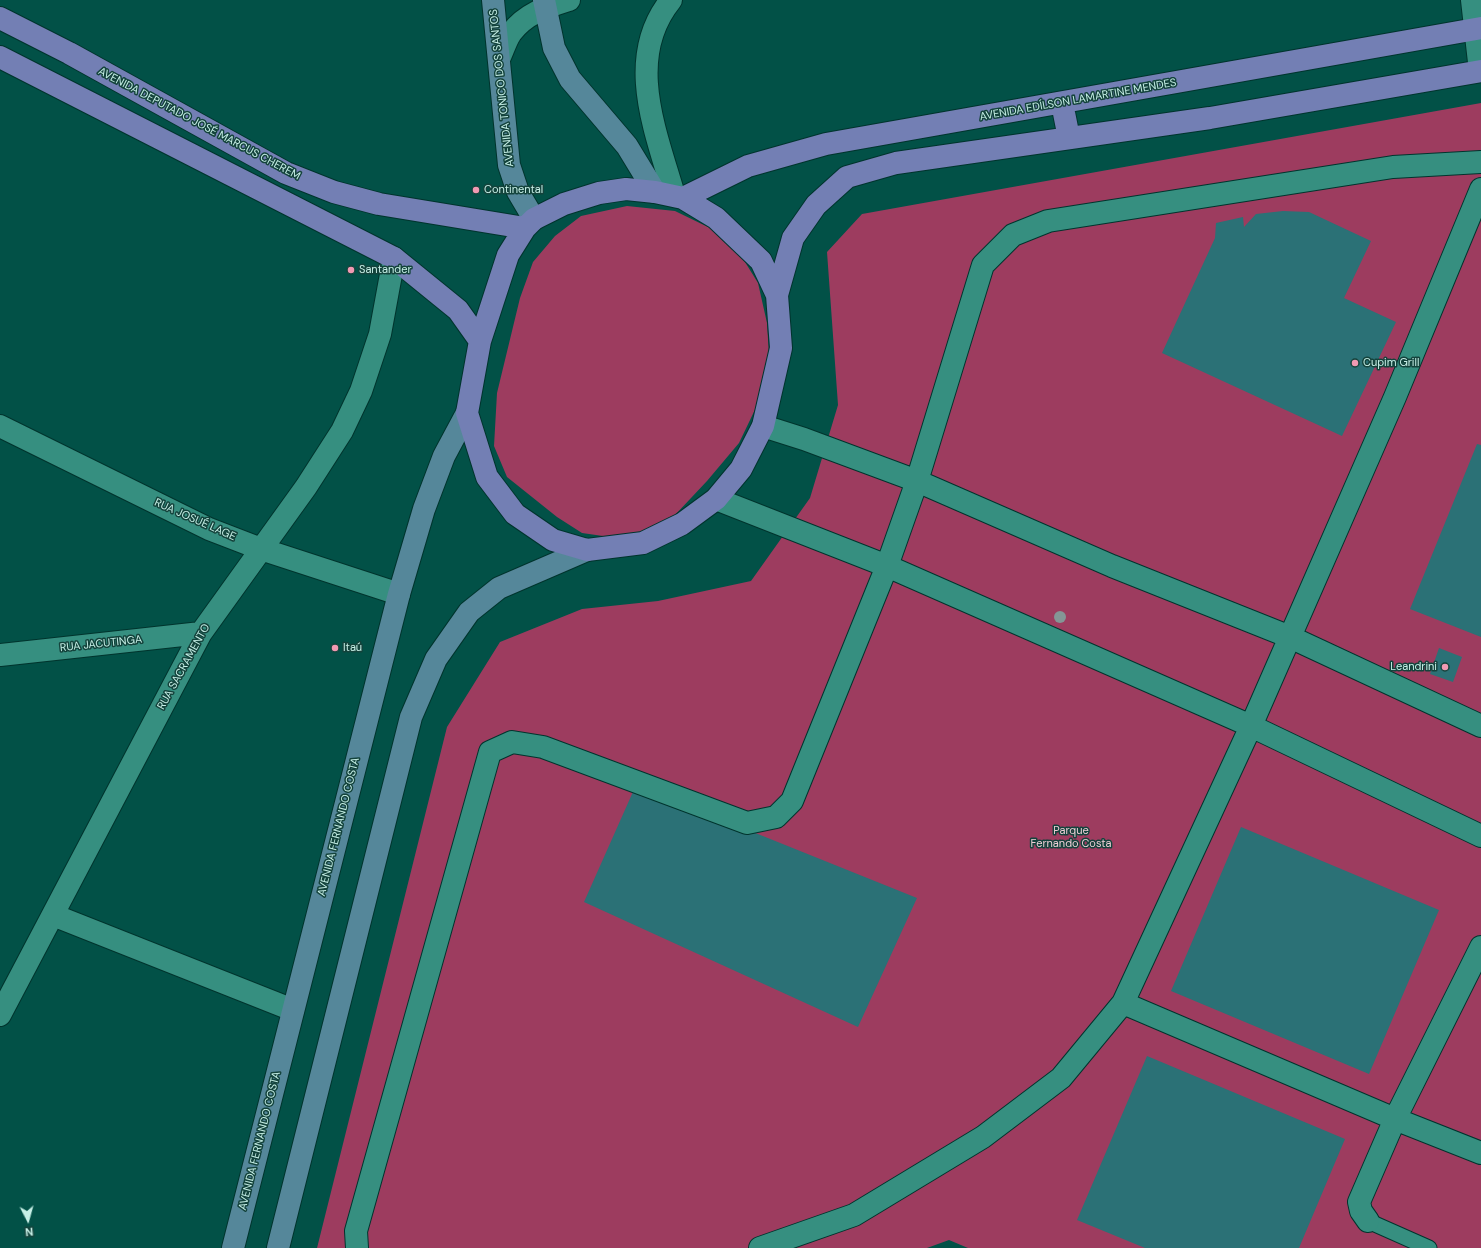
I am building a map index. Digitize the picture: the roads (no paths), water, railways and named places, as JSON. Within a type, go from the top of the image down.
[{"type":"main road","name":"AVENIDA TONICO DOS SANTOS","points":[[493,0],[509,165],[529,224]]},
{"type":"main road","points":[[544,4],[554,48],[570,79],[671,195]]},
{"type":"main road","name":"AVENIDA DEPUTADO JOSÉ MARCUS CHEREM","points":[[0,18],[69,53],[286,173],[334,192],[379,204],[529,224]]},
{"type":"main road","name":"AVENIDA EDÍLSON LAMARTINE MENDES","points":[[671,195],[748,166],[826,144],[1478,29]]},
{"type":"main road","points":[[0,57],[394,258],[458,310],[480,341]]},
{"type":"main road","points":[[777,295],[794,238],[816,205],[848,177],[896,163],[1210,118],[1481,71]]},
{"type":"main road","points":[[1062,103],[1068,138]]},
{"type":"main road","points":[[278,1248],[411,717],[436,660],[469,612],[499,588],[587,550],[643,543],[682,524],[716,499],[741,469],[763,426],[781,348],[777,295],[761,261],[716,218],[671,195],[626,189],[599,193],[564,204],[529,224],[508,255],[480,341],[467,413],[487,477],[515,514],[553,540],[587,550]]},
{"type":"main road","name":"AVENIDA FERNANDO COSTA","points":[[233,1248],[398,594],[424,509],[444,456],[467,413]]},
{"type":"street","points":[[499,59],[510,34],[528,16],[544,4],[569,0]]},
{"type":"street","points":[[671,0],[665,7],[648,44],[645,81],[653,122],[671,195]]},
{"type":"street","points":[[1472,0],[1478,29],[1481,71]]},
{"type":"street","points":[[357,1248],[356,1231],[490,752],[512,742],[543,747],[747,824],[776,817],[792,801],[887,566],[917,481],[983,265],[1012,235],[1048,220],[1394,166],[1481,162]]},
{"type":"street","points":[[760,1248],[854,1215],[982,1137],[1061,1078],[1123,1003],[1251,726],[1392,404],[1481,189]]},
{"type":"street","name":"RUA SACRAMENTO","points":[[0,1015],[201,634],[314,474],[342,431],[361,391],[380,334],[394,258]]},
{"type":"street","name":"RUA JOSUÉ LAGE","points":[[0,426],[209,529],[261,549],[398,594]]},
{"type":"street","points":[[763,426],[917,481],[1112,566],[1290,637],[1481,726]]},
{"type":"street","points":[[716,499],[887,566],[1251,726],[1481,836]]},
{"type":"street","name":"RUA JACUTINGA","points":[[0,655],[201,634]]},
{"type":"street","points":[[53,915],[292,1010]]},
{"type":"street","points":[[1368,1221],[1361,1211],[1359,1202],[1395,1119],[1481,947]]},
{"type":"street","points":[[1123,1003],[1395,1119],[1481,1153]]},
{"type":"lane","points":[[1368,1221],[1428,1248]]},
{"type":"place","name":"Continental","points":[[476,190]]},
{"type":"place","name":"Santander","points":[[351,270]]},
{"type":"place","name":"Cupim Grill","points":[[1355,363]]},
{"type":"place","name":"Itaú","points":[[335,648]]},
{"type":"place","name":"Leandrini","points":[[1445,667]]},
{"type":"park label","name":"Parque Fernando Costa","points":[[1071,837]]}]
